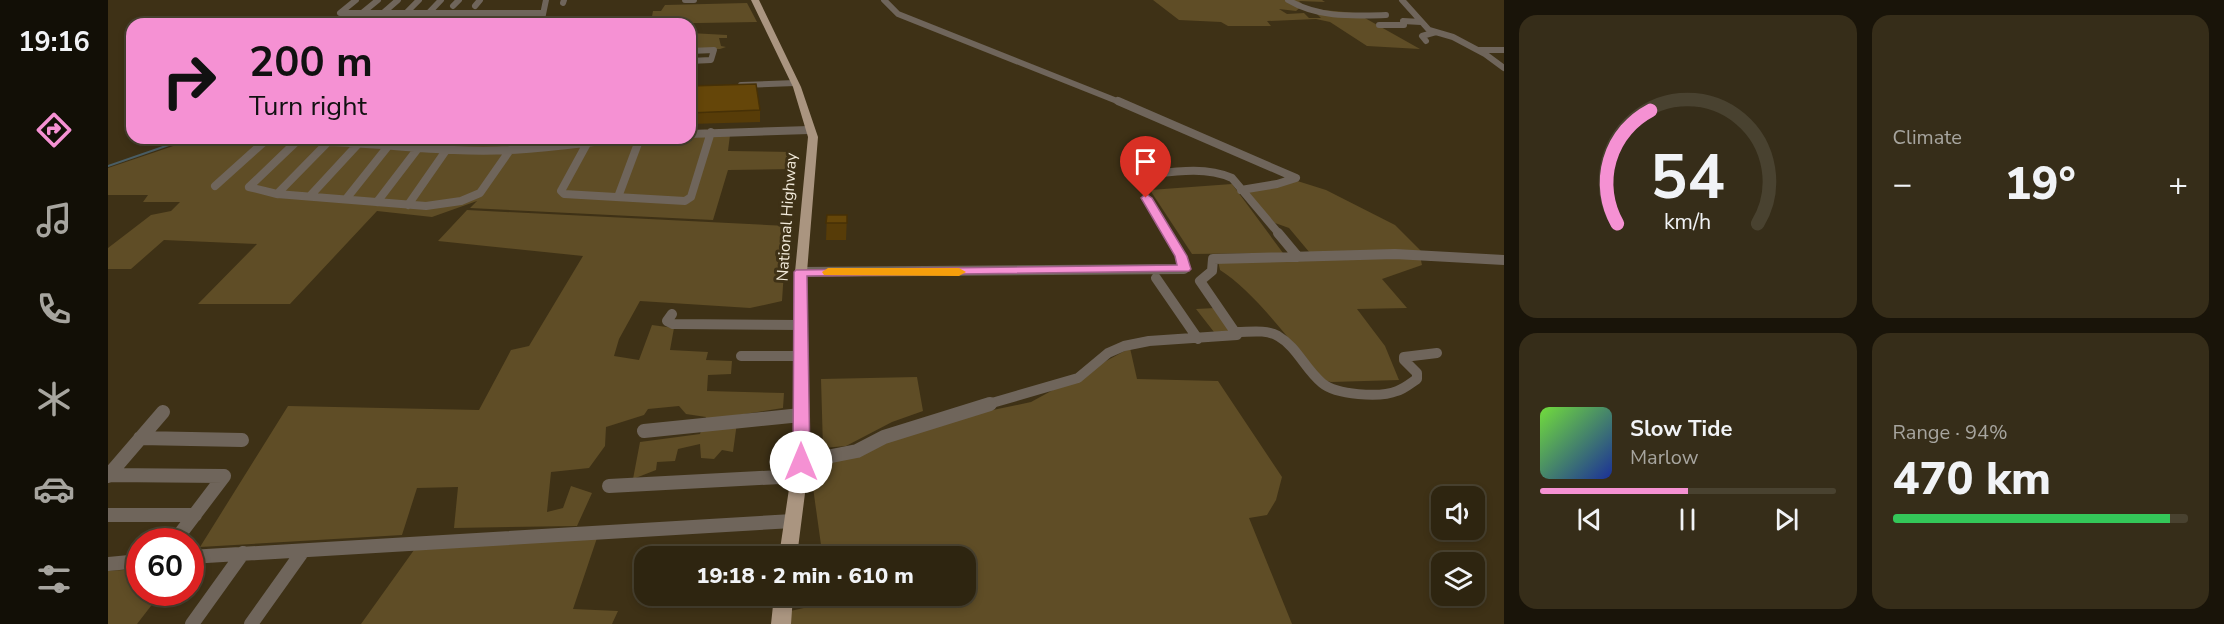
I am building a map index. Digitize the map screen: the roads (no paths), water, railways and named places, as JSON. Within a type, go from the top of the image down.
[{"type":"main road","name":"National Highway","points":[[755,0],[804,104],[809,130],[813,137],[801,272],[800,469],[789,546]]},
{"type":"main road","points":[[781,624],[783,606]]},
{"type":"street","points":[[356,0],[340,13],[543,13]]},
{"type":"street","points":[[362,13],[378,0]]},
{"type":"street","points":[[382,13],[398,0]]},
{"type":"street","points":[[406,13],[419,0]]},
{"type":"street","points":[[424,18],[441,0]]},
{"type":"street","points":[[453,6],[459,0]]},
{"type":"street","points":[[475,6],[480,0]]},
{"type":"street","points":[[685,0],[694,0]]},
{"type":"street","points":[[884,0],[898,14],[1152,115],[1296,178],[1277,184],[1241,190]]},
{"type":"street","points":[[1288,0],[1303,9],[1351,15],[1386,15]]},
{"type":"street","points":[[1402,0],[1421,22],[1436,32],[1453,37],[1478,50],[1504,68]]},
{"type":"street","points":[[435,6],[475,6],[543,13]]},
{"type":"street","points":[[475,18],[543,13]]},
{"type":"street","points":[[1379,25],[1404,25],[1406,21],[1421,22]]},
{"type":"street","points":[[1426,41],[1422,36],[1436,32]]},
{"type":"street","points":[[696,51],[714,50],[711,60],[696,61]]},
{"type":"street","points":[[1478,50],[1504,52]]},
{"type":"street","points":[[1485,54],[1504,52]]},
{"type":"street","points":[[737,85],[795,83]]},
{"type":"street","points":[[696,133],[809,130]]},
{"type":"street","points":[[587,144],[561,191],[564,194],[689,199],[711,132]]},
{"type":"street","points":[[215,186],[262,144]]},
{"type":"street","points":[[294,144],[249,187],[277,194],[442,205],[474,197],[486,187],[510,150]]},
{"type":"street","points":[[277,194],[326,144]]},
{"type":"street","points":[[310,196],[358,144]]},
{"type":"street","points":[[374,144],[510,150],[557,144]]},
{"type":"street","points":[[618,197],[639,144]]},
{"type":"street","points":[[346,199],[389,145]]},
{"type":"street","points":[[377,202],[418,147]]},
{"type":"street","points":[[408,204],[447,149]]},
{"type":"street","points":[[1136,176],[1218,172],[1232,178],[1298,257]]},
{"type":"street","points":[[801,272],[1184,269],[1181,256],[1146,198]]},
{"type":"street","points":[[1237,332],[1200,280],[1212,271],[1211,261],[1216,259],[1395,254],[1504,260]]},
{"type":"street","points":[[1156,279],[1198,339]]},
{"type":"street","points":[[672,314],[667,321],[670,323],[802,325]]},
{"type":"street","points":[[609,486],[800,469],[857,451],[884,437],[927,422],[1078,378],[1108,353],[1124,346],[1149,341],[1198,339],[1237,334],[1237,332],[1265,332],[1279,336],[1292,347],[1321,382],[1328,388],[1338,391],[1398,391],[1417,379],[1417,374],[1404,360],[1404,357],[1437,353]]},
{"type":"street","points":[[741,356],[802,356]]},
{"type":"street","points":[[109,476],[163,412]]},
{"type":"street","points":[[644,431],[801,415]]},
{"type":"street","points":[[140,438],[242,440]]},
{"type":"street","points":[[109,476],[224,476],[185,528]]},
{"type":"street","points":[[108,515],[195,515]]},
{"type":"street","points":[[204,556],[793,521]]},
{"type":"street","points":[[251,624],[303,551]]},
{"type":"street","points":[[192,624],[243,553]]},
{"type":"street","points":[[108,564],[126,562]]},
{"type":"waterway","points":[[108,166],[172,144]]}]
